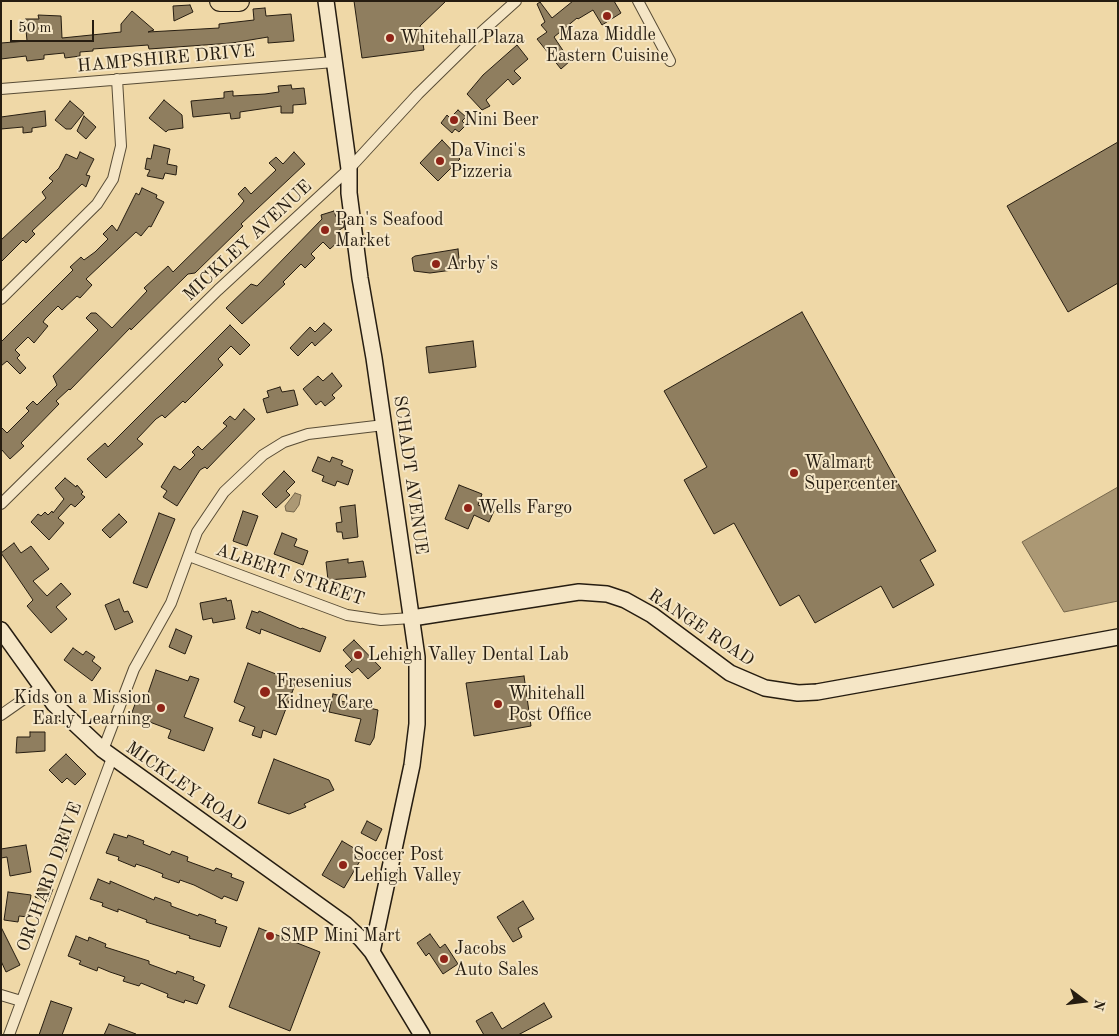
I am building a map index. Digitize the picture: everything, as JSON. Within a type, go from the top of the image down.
[{"type":"highway","points":[[220,1],[239,1]]},
{"type":"street","name":"SCHADT AVENUE","points":[[326,1],[349,169],[349,193],[360,278],[384,425],[412,618],[418,674],[416,732],[412,765],[372,952]]},
{"type":"street","name":"MICKLEY AVENUE","points":[[1,504],[218,290],[349,169],[418,94],[516,1]]},
{"type":"street","points":[[638,1],[670,61]]},
{"type":"street","name":"HAMPSHIRE DRIVE","points":[[1,89],[334,62]]},
{"type":"street","points":[[1,299],[97,204],[113,179],[121,146],[117,79]]},
{"type":"street","name":"ORCHARD DRIVE","points":[[9,1035],[108,754],[134,669],[168,609],[201,526],[224,492],[273,448],[308,434],[384,425]]},
{"type":"street","name":"ALBERT STREET","points":[[189,556],[347,615],[381,620],[412,618]]},
{"type":"street","name":"RANGE ROAD","points":[[412,618],[578,592],[607,594],[624,600],[652,615],[678,637],[730,673],[765,688],[798,693],[817,692],[1118,637]]},
{"type":"street","name":"MICKLEY ROAD","points":[[1,630],[41,687],[77,728],[108,754],[345,924],[372,952],[422,1035]]},
{"type":"street","points":[[1,715],[41,687]]},
{"type":"street","points":[[1,995],[21,1001]]},
{"type":"shaded area","points":[[1118,487],[1118,601],[1064,612],[1022,542]]},
{"type":"shaded area","points":[[295,493],[301,495],[299,505],[294,512],[286,511],[285,506]]},
{"type":"building","name":"Whitehall Plaza","points":[[354,1],[446,1],[420,26],[424,50],[362,58]]},
{"type":"building","points":[[573,1],[614,1],[621,13],[602,25],[593,10],[577,18],[554,37],[570,61],[561,69],[537,39],[547,32],[541,25],[545,22],[537,4],[540,2],[552,18]]},
{"type":"building","points":[[190,5],[193,12],[174,21],[173,6]]},
{"type":"building","points":[[265,8],[266,16],[291,14],[294,41],[268,43],[268,37],[232,43],[149,49],[148,45],[93,49],[93,51],[80,52],[80,56],[65,58],[64,53],[44,55],[44,59],[27,61],[26,56],[1,59],[1,43],[27,41],[25,19],[39,19],[38,15],[61,16],[62,38],[121,32],[121,24],[132,11],[154,30],[148,32],[219,28],[219,24],[254,20],[253,9]]},
{"type":"building","points":[[517,45],[528,59],[514,71],[521,78],[513,85],[508,79],[486,100],[490,106],[482,110],[467,94],[483,75]]},
{"type":"building","points":[[291,85],[292,89],[304,88],[306,104],[293,105],[293,113],[281,113],[281,106],[240,112],[240,118],[231,119],[230,113],[193,117],[191,101],[224,98],[224,92],[233,91],[233,96],[279,92],[278,86]]},
{"type":"building","points":[[164,100],[182,115],[183,128],[166,132],[149,118]]},
{"type":"building","points":[[70,101],[84,113],[71,129],[66,129],[55,120]]},
{"type":"building","name":"Nini Beer","points":[[458,110],[466,117],[462,121],[466,125],[459,132],[455,129],[452,133],[441,123],[447,115],[450,118]]},
{"type":"building","points":[[45,111],[46,126],[32,128],[32,132],[23,133],[23,127],[1,129],[1,117]]},
{"type":"building","points":[[84,116],[96,127],[86,139],[77,131]]},
{"type":"building","name":"DaVinci's Pizzeria","points":[[442,140],[460,159],[438,181],[420,163]]},
{"type":"building","points":[[1118,142],[1118,283],[1068,312],[1007,206]]},
{"type":"building","points":[[154,145],[170,149],[167,164],[177,166],[176,175],[165,173],[163,179],[147,176],[150,170],[145,169],[147,158],[151,159]]},
{"type":"building","points":[[80,152],[94,159],[86,175],[90,176],[86,187],[82,184],[32,231],[35,234],[26,243],[23,240],[1,262],[1,240],[46,198],[42,192],[53,181],[49,178],[59,168],[66,154],[77,159]]},
{"type":"building","points":[[294,152],[305,164],[241,224],[243,226],[195,273],[188,274],[131,330],[130,328],[70,390],[56,401],[59,404],[21,443],[24,446],[10,459],[1,449],[1,427],[7,433],[29,411],[26,408],[33,401],[37,405],[57,385],[53,376],[98,330],[86,318],[91,313],[96,313],[112,328],[147,291],[144,288],[168,266],[173,272],[240,206],[244,201],[238,194],[245,187],[251,194],[276,170],[269,163],[276,157],[283,164]]},
{"type":"building","points":[[142,188],[157,195],[156,198],[164,202],[151,227],[149,226],[141,236],[136,232],[86,279],[92,285],[80,298],[77,296],[62,310],[58,306],[43,322],[48,326],[34,343],[28,337],[15,350],[20,355],[17,358],[26,368],[20,374],[7,361],[1,366],[1,342],[73,270],[70,267],[81,257],[84,260],[95,252],[108,239],[103,234],[112,225],[117,231],[136,193],[139,195]]},
{"type":"building","points":[[334,211],[336,217],[340,215],[344,227],[338,231],[341,239],[330,249],[323,242],[311,254],[315,258],[305,268],[301,264],[283,282],[285,284],[242,324],[226,308],[251,284],[257,286],[322,219],[321,215]]},
{"type":"building","name":"Arby's","points":[[458,249],[460,269],[430,273],[414,271],[412,258],[415,256]]},
{"type":"building","name":"Walmart Supercenter","points":[[802,312],[936,551],[920,560],[934,585],[893,608],[881,586],[815,623],[799,595],[780,606],[734,523],[714,534],[684,480],[707,467],[664,391]]},
{"type":"building","points":[[324,323],[332,330],[315,346],[312,342],[298,356],[290,348],[310,327],[315,332]]},
{"type":"building","points":[[230,325],[250,345],[240,355],[231,346],[218,359],[223,365],[185,403],[183,401],[165,418],[162,415],[156,419],[137,439],[143,444],[106,478],[87,459],[105,443],[108,447]]},
{"type":"building","points":[[473,341],[476,367],[429,373],[426,347]]},
{"type":"building","points":[[332,373],[342,386],[332,395],[335,398],[325,406],[321,401],[316,405],[303,389],[318,376],[323,381]]},
{"type":"building","points":[[280,387],[282,392],[294,390],[298,405],[267,413],[263,399],[269,397],[267,391]]},
{"type":"building","points":[[244,409],[255,419],[207,469],[205,467],[200,470],[177,506],[163,497],[167,491],[161,487],[174,466],[180,470],[195,455],[192,452],[198,446],[202,450],[227,426],[223,423],[230,416],[235,420]]},
{"type":"building","points":[[318,457],[330,462],[332,457],[343,461],[341,465],[353,470],[348,485],[337,481],[335,486],[322,481],[324,476],[312,471]]},
{"type":"building","points":[[284,471],[295,482],[286,491],[290,495],[276,508],[262,494]]},
{"type":"building","points":[[65,478],[76,487],[77,485],[83,492],[81,494],[85,497],[75,507],[71,504],[58,518],[64,523],[49,540],[31,522],[38,514],[41,516],[45,512],[48,515],[52,511],[53,513],[64,499],[55,488]]},
{"type":"building","name":"Wells Fargo","points":[[459,485],[482,494],[478,505],[494,511],[489,522],[474,515],[468,529],[445,519]]},
{"type":"building","points":[[355,505],[358,537],[343,539],[342,532],[337,532],[336,523],[342,522],[340,507]]},
{"type":"building","points":[[243,511],[258,516],[247,546],[233,541]]},
{"type":"building","points":[[159,513],[175,519],[147,588],[133,583]]},
{"type":"building","points":[[119,514],[127,522],[110,538],[102,530]]},
{"type":"building","points":[[282,533],[297,539],[294,546],[308,551],[303,565],[274,554]]},
{"type":"building","points":[[14,543],[21,553],[31,546],[49,569],[33,581],[47,596],[61,583],[71,594],[56,607],[67,619],[51,633],[27,606],[33,600],[1,553]]},
{"type":"building","points":[[348,559],[348,563],[363,561],[366,577],[328,580],[326,562]]},
{"type":"building","points":[[226,598],[227,601],[231,600],[235,619],[213,623],[212,618],[203,620],[200,603]]},
{"type":"building","points":[[119,599],[124,612],[128,611],[133,622],[115,630],[105,605]]},
{"type":"building","points":[[252,611],[258,613],[259,611],[301,629],[326,637],[320,652],[261,629],[260,634],[246,628]]},
{"type":"building","points":[[176,629],[192,636],[185,654],[169,647]]},
{"type":"building","name":"Lehigh Valley Dental Lab","points":[[354,640],[381,668],[368,679],[358,668],[352,673],[345,666],[352,660],[343,650]]},
{"type":"building","points":[[73,648],[83,655],[86,651],[95,657],[92,661],[101,668],[92,681],[64,660]]},
{"type":"building","name":"Fresenius Kidney Care","points":[[248,663],[296,682],[276,735],[263,730],[261,738],[252,735],[255,727],[239,721],[245,707],[234,702]]},
{"type":"building","name":"Kids on a Mission Early Learning","points":[[156,670],[188,681],[190,676],[199,679],[184,717],[213,728],[204,751],[168,738],[171,730],[131,715],[137,699],[145,702]]},
{"type":"building","name":"Whitehall Post Office","points":[[524,676],[531,726],[474,736],[466,683]]},
{"type":"building","points":[[333,694],[342,696],[341,701],[378,710],[374,738],[370,745],[355,741],[361,719],[329,712]]},
{"type":"building","points":[[30,732],[45,732],[45,751],[16,753],[17,737],[30,737]]},
{"type":"building","points":[[66,754],[86,774],[75,785],[67,778],[62,783],[49,770]]},
{"type":"building","points":[[274,759],[329,780],[334,790],[304,804],[306,807],[289,814],[258,803]]},
{"type":"building","points":[[367,821],[382,829],[376,841],[361,833]]},
{"type":"building","points":[[62,828],[72,833],[66,852],[53,847]]},
{"type":"building","points":[[114,834],[127,838],[128,835],[144,841],[143,844],[170,855],[172,851],[188,857],[187,861],[214,871],[216,868],[232,874],[231,877],[244,882],[237,901],[224,896],[222,899],[194,885],[180,880],[179,883],[162,877],[163,874],[148,868],[136,864],[135,867],[118,860],[119,857],[106,853]]},
{"type":"building","name":"Soccer Post Lehigh Valley","points":[[342,841],[364,854],[344,888],[322,875]]},
{"type":"building","points":[[26,845],[31,872],[10,876],[7,857],[1,858],[1,849]]},
{"type":"building","points":[[98,879],[110,884],[110,881],[154,900],[155,897],[171,903],[171,906],[198,916],[199,914],[216,920],[215,923],[227,927],[220,947],[146,922],[147,920],[118,909],[118,912],[102,906],[103,903],[90,899]]},
{"type":"building","points":[[40,884],[53,889],[48,902],[35,897]]},
{"type":"building","points":[[8,892],[31,895],[28,917],[19,916],[18,922],[4,920]]},
{"type":"building","points":[[523,901],[534,919],[518,928],[522,937],[513,942],[497,917]]},
{"type":"building","points":[[1,927],[20,965],[6,972],[1,961]]},
{"type":"building","points":[[259,928],[320,952],[290,1031],[229,1007]]},
{"type":"building","name":"Jacobs Auto Sales","points":[[430,934],[440,948],[445,944],[458,964],[443,974],[429,953],[426,956],[417,943]]},
{"type":"building","points":[[76,936],[88,941],[89,937],[106,944],[105,947],[149,961],[149,964],[176,974],[177,971],[194,977],[193,980],[205,985],[197,1004],[185,1000],[184,1003],[167,997],[168,994],[141,983],[139,986],[123,981],[125,977],[98,967],[97,971],[79,964],[81,961],[68,956]]},
{"type":"building","points":[[51,1001],[72,1008],[62,1035],[39,1035]]},
{"type":"building","points":[[544,1003],[552,1017],[518,1035],[484,1035],[476,1021],[492,1012],[502,1029]]},
{"type":"building","points":[[109,1024],[136,1034],[136,1035],[104,1035]]},
{"type":"place","name":"Maza Middle Eastern Cuisine","points":[[607,16]]},
{"type":"place","name":"Whitehall Plaza","points":[[390,38]]},
{"type":"place","name":"Nini Beer","points":[[454,120]]},
{"type":"place","name":"DaVinci's Pizzeria","points":[[440,161]]},
{"type":"place","name":"Pan's Seafood Market","points":[[325,230]]},
{"type":"place","name":"Arby's","points":[[436,264]]},
{"type":"place","name":"Walmart Supercenter","points":[[794,473]]},
{"type":"place","name":"Wells Fargo","points":[[468,508]]},
{"type":"place","name":"Lehigh Valley Dental Lab","points":[[358,655]]},
{"type":"place","name":"Fresenius Kidney Care","points":[[265,692]]},
{"type":"place","name":"Whitehall Post Office","points":[[498,704]]},
{"type":"place","name":"Kids on a Mission Early Learning","points":[[161,708]]},
{"type":"place","name":"Soccer Post Lehigh Valley","points":[[343,865]]},
{"type":"place","name":"SMP Mini Mart","points":[[270,936]]},
{"type":"place","name":"Jacobs Auto Sales","points":[[444,959]]}]
